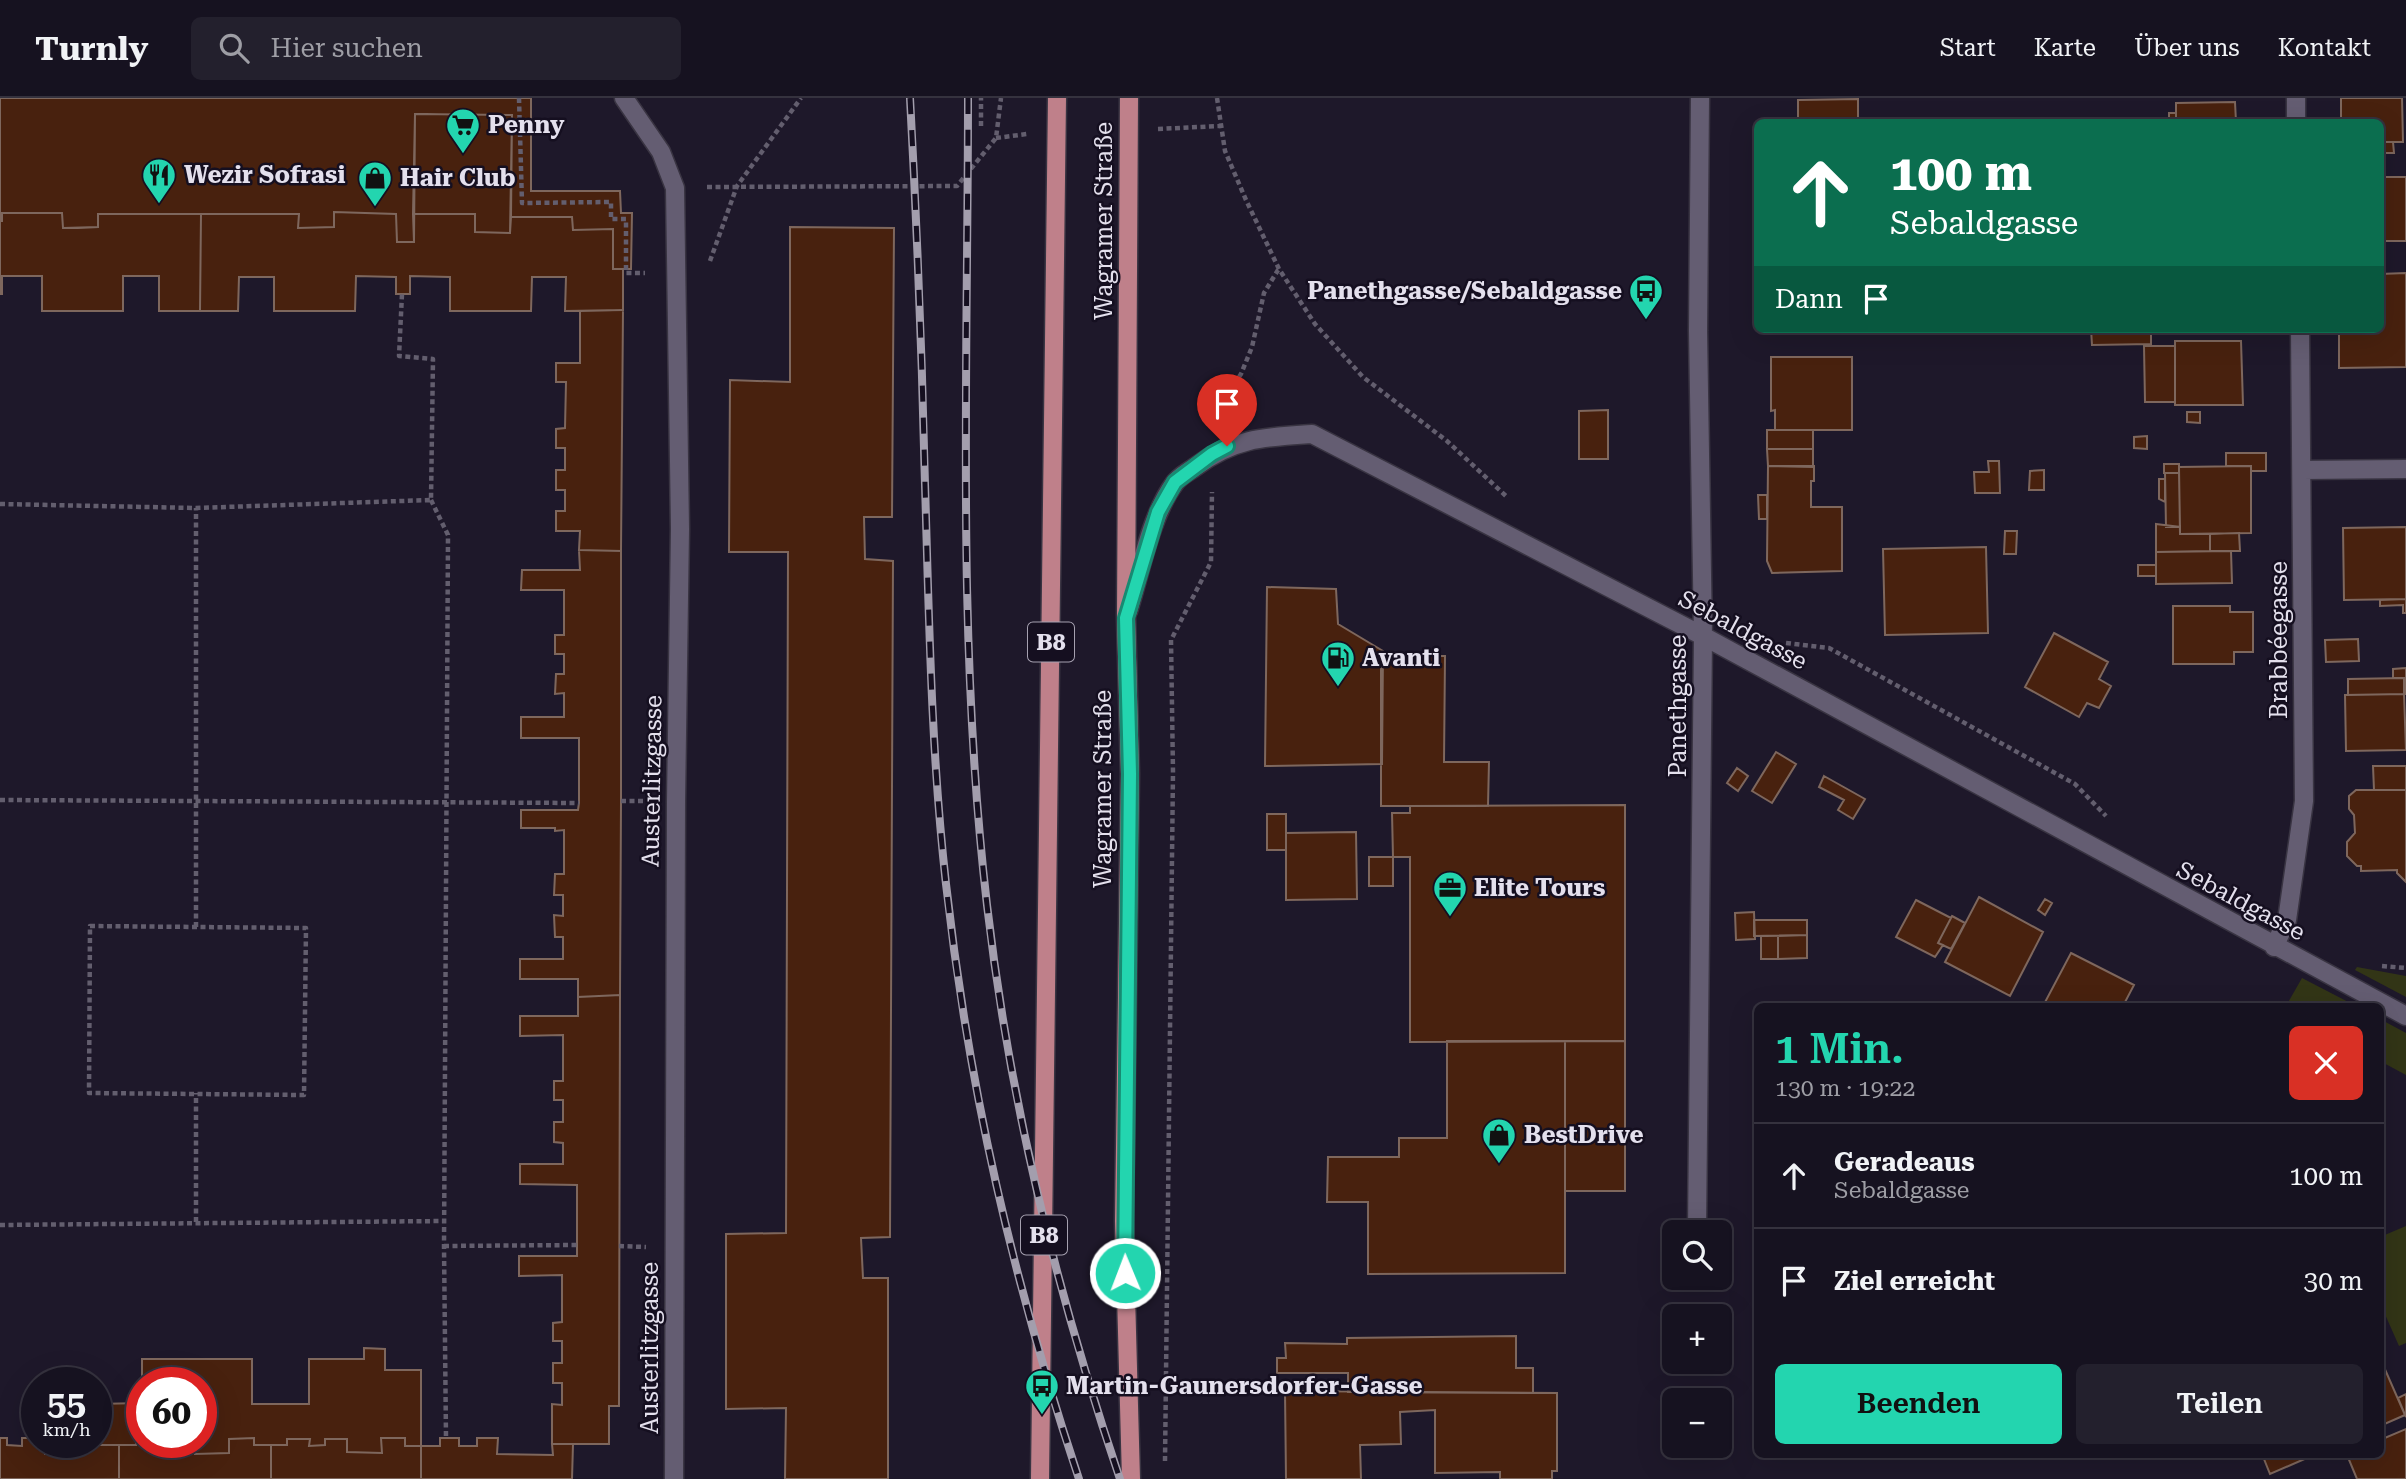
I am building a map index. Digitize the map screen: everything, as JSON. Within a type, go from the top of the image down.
[{"type":"main road","name":"Wagramer Straße","points":[[1040,1479],[1057,98]]},
{"type":"main road","name":"Wagramer Straße","points":[[1129,98],[1126,618],[1130,774],[1124,1221],[1130,1479]]},
{"type":"street","name":"Austerlitzgasse","points":[[624,98],[661,152],[675,188],[680,529],[676,802],[674,1479]]},
{"type":"street","name":"Panethgasse","points":[[1697,1220],[1703,636],[1698,331],[1700,98]]},
{"type":"street","points":[[2296,98],[2296,119]]},
{"type":"street","name":"Brabbéegasse","points":[[2274,947],[2287,920],[2304,801],[2300,333]]},
{"type":"street","name":"Sebaldgasse","points":[[1126,618],[1158,512],[1175,482],[1227,446],[1265,437],[1312,434],[1703,636],[2381,1003]]},
{"type":"street","points":[[2302,470],[2406,469]]},
{"type":"street","name":"Sebaldgasse","points":[[2384,1004],[2406,1016]]},
{"type":"path","points":[[519,98],[522,203],[611,202],[611,219],[626,219],[626,273],[656,274]]},
{"type":"path","points":[[706,270],[737,186],[801,98]]},
{"type":"path","points":[[981,98],[981,127]]},
{"type":"path","points":[[675,188],[957,186],[996,138],[1000,98]]},
{"type":"path","points":[[1217,98],[1220,126],[1230,163],[1279,269],[1315,324],[1363,377],[1447,441],[1513,502]]},
{"type":"path","points":[[1129,129],[1220,126]]},
{"type":"path","points":[[996,138],[1057,130]]},
{"type":"path","points":[[1165,1465],[1173,772],[1171,640],[1211,562],[1212,454],[1217,409],[1241,374],[1252,347],[1264,293],[1279,269]]},
{"type":"path","points":[[402,294],[399,356],[433,359],[431,500],[449,535],[444,1221],[446,1438]]},
{"type":"path","points":[[0,504],[196,508],[431,500]]},
{"type":"path","points":[[196,508],[196,927]]},
{"type":"path","points":[[1774,642],[1829,648],[2075,784],[2113,822]]},
{"type":"path","points":[[0,800],[579,803]]},
{"type":"path","points":[[621,801],[655,801]]},
{"type":"path","points":[[90,926],[196,927],[306,928],[304,1095],[89,1093],[90,926]]},
{"type":"path","points":[[2380,965],[2406,968]]},
{"type":"path","points":[[196,1093],[196,1222]]},
{"type":"path","points":[[0,1224],[444,1221]]},
{"type":"path","points":[[444,1246],[577,1245]]},
{"type":"green space","points":[[2357,967],[2406,976],[2406,997],[2355,970]]},
{"type":"green space","points":[[2302,978],[2350,1003],[2288,1003]]},
{"type":"green space","points":[[2384,1021],[2406,1033],[2406,1075],[2384,1063]]},
{"type":"green space","points":[[2406,1226],[2406,1343],[2399,1346],[2384,1312],[2384,1235]]},
{"type":"building","points":[[0,98],[531,98],[531,191],[620,191],[621,213],[632,213],[631,269],[613,269],[613,229],[573,230],[572,217],[511,217],[512,115],[415,114],[414,242],[397,242],[396,214],[334,212],[334,227],[298,228],[299,214],[98,214],[98,227],[78,228],[63,228],[62,213],[2,213],[0,221]]},
{"type":"building","points":[[2341,98],[2402,98],[2403,142],[2384,142],[2384,119],[2341,119]]},
{"type":"building","points":[[1858,99],[1858,119],[1798,119],[1798,100]]},
{"type":"building","points":[[2235,102],[2236,119],[2176,119],[2176,103]]},
{"type":"building","points":[[2169,113],[2176,113],[2176,119],[2169,119]]},
{"type":"building","name":"Penny","points":[[415,114],[512,115],[510,233],[475,232],[475,214],[413,214]]},
{"type":"building","points":[[2384,142],[2393,142],[2394,153],[2384,153]]},
{"type":"building","points":[[2384,177],[2406,177],[2406,241],[2384,241]]},
{"type":"building","points":[[334,212],[396,214],[397,242],[414,242],[413,214],[475,214],[475,232],[510,233],[511,217],[572,217],[573,230],[613,229],[613,269],[623,269],[623,310],[565,311],[566,277],[532,277],[531,311],[450,311],[450,277],[410,276],[410,294],[396,294],[396,277],[356,276],[355,311],[274,311],[274,277],[239,277],[238,311],[200,311],[201,214],[299,214],[298,228],[334,227]]},
{"type":"building","points":[[2,213],[62,213],[63,228],[98,227],[98,214],[201,214],[200,311],[159,311],[159,276],[123,276],[123,311],[42,311],[42,276],[2,276],[0,294]]},
{"type":"building","points":[[790,227],[894,228],[892,517],[864,517],[865,559],[893,561],[890,1237],[861,1238],[863,1278],[888,1278],[888,1479],[785,1479],[786,1408],[726,1409],[726,1234],[786,1233],[788,552],[729,552],[730,380],[790,382]]},
{"type":"building","points":[[2406,273],[2406,367],[2339,368],[2339,333],[2384,333],[2384,274]]},
{"type":"building","points":[[623,310],[621,551],[579,550],[580,531],[556,531],[556,511],[565,511],[565,490],[556,490],[556,470],[565,470],[565,448],[556,448],[556,429],[565,428],[566,382],[556,382],[556,363],[580,363],[580,311]]},
{"type":"building","points":[[2091,333],[2151,333],[2151,344],[2092,345]]},
{"type":"building","points":[[2175,341],[2241,341],[2243,405],[2175,405]]},
{"type":"building","points":[[2144,346],[2175,346],[2175,402],[2145,402]]},
{"type":"building","points":[[1771,357],[1852,357],[1852,430],[1775,430],[1775,410],[1771,411]]},
{"type":"building","points":[[1608,410],[1608,459],[1579,459],[1579,411]]},
{"type":"building","points":[[2187,412],[2200,412],[2200,423],[2187,422]]},
{"type":"building","points":[[1767,430],[1813,430],[1813,449],[1767,449]]},
{"type":"building","points":[[2147,436],[2147,449],[2134,448],[2134,437]]},
{"type":"building","points":[[1767,449],[1813,449],[1813,467],[1768,466]]},
{"type":"building","points":[[2226,453],[2266,453],[2266,471],[2251,471],[2251,466],[2226,466]]},
{"type":"building","points":[[1988,461],[1999,461],[2000,493],[1975,493],[1974,472],[1989,472]]},
{"type":"building","points":[[2164,464],[2179,464],[2179,473],[2164,473]]},
{"type":"building","points":[[1768,466],[1814,466],[1811,507],[1842,507],[1842,571],[1772,573],[1767,561]]},
{"type":"building","points":[[2251,466],[2251,533],[2180,534],[2179,467]]},
{"type":"building","points":[[2044,470],[2044,490],[2029,490],[2030,471]]},
{"type":"building","points":[[2165,473],[2179,473],[2180,527],[2166,527]]},
{"type":"building","points":[[2159,479],[2165,479],[2165,502],[2159,499]]},
{"type":"building","points":[[1758,495],[1767,495],[1767,519],[1759,519]]},
{"type":"building","points":[[2156,524],[2180,527],[2180,534],[2210,534],[2210,551],[2156,552]]},
{"type":"building","points":[[2406,527],[2406,599],[2344,600],[2343,528]]},
{"type":"building","points":[[2005,531],[2017,531],[2016,554],[2004,554]]},
{"type":"building","points":[[2239,533],[2240,551],[2210,551],[2210,534]]},
{"type":"building","points":[[1986,547],[1988,633],[1885,635],[1883,549]]},
{"type":"building","points":[[579,550],[621,551],[621,801],[620,995],[578,997],[578,979],[520,979],[520,959],[563,959],[563,937],[555,937],[554,915],[563,916],[563,895],[554,895],[555,874],[564,874],[564,830],[521,828],[521,810],[578,810],[579,803],[579,738],[521,738],[521,717],[564,717],[564,693],[555,694],[556,674],[564,674],[564,654],[555,654],[555,635],[564,635],[564,590],[521,590],[522,570],[580,570]]},
{"type":"building","points":[[2231,551],[2232,583],[2156,584],[2156,552]]},
{"type":"building","points":[[2138,565],[2156,565],[2156,576],[2138,576]]},
{"type":"building","points":[[1267,587],[1336,589],[1338,624],[1383,651],[1382,764],[1265,766]]},
{"type":"building","points":[[2406,599],[2406,613],[2403,613],[2403,605],[2380,606],[2380,600]]},
{"type":"building","points":[[2173,606],[2230,606],[2230,612],[2253,612],[2253,652],[2234,652],[2234,664],[2173,664]]},
{"type":"building","points":[[2054,633],[2108,662],[2099,679],[2111,686],[2099,708],[2087,703],[2079,717],[2025,687]]},
{"type":"building","points":[[2358,639],[2359,661],[2326,662],[2325,640]]},
{"type":"building","points":[[1381,656],[1445,656],[1444,762],[1489,762],[1488,806],[1381,806]]},
{"type":"building","points":[[2406,668],[2404,694],[2404,678],[2393,678],[2393,669]]},
{"type":"building","points":[[2404,678],[2404,694],[2348,695],[2348,679]]},
{"type":"building","points":[[2404,694],[2406,750],[2346,751],[2345,695]]},
{"type":"building","points":[[1776,752],[1796,764],[1772,803],[1752,791]]},
{"type":"building","points":[[2373,766],[2406,766],[2406,790],[2374,790]]},
{"type":"building","points":[[1737,768],[1748,776],[1738,791],[1727,783]]},
{"type":"building","points":[[1824,776],[1865,799],[1853,819],[1838,810],[1844,800],[1819,787]]},
{"type":"building","points":[[2356,790],[2406,790],[2406,882],[2397,870],[2361,871],[2361,866],[2357,866],[2347,856],[2347,842],[2355,833],[2349,796]]},
{"type":"building","points":[[1625,805],[1625,1041],[1410,1042],[1410,857],[1393,857],[1392,813],[1410,813],[1410,806]]},
{"type":"building","points":[[1267,814],[1286,814],[1286,850],[1267,850]]},
{"type":"building","points":[[1356,832],[1357,899],[1286,900],[1286,833]]},
{"type":"building","points":[[1369,857],[1393,857],[1393,886],[1369,886]]},
{"type":"building","points":[[1979,897],[2043,932],[2010,996],[1945,962]]},
{"type":"building","points":[[2045,899],[2052,903],[2045,915],[2038,910]]},
{"type":"building","points":[[1916,900],[1951,918],[1938,943],[1943,945],[1935,957],[1896,937]]},
{"type":"building","points":[[1754,912],[1755,939],[1736,940],[1735,913]]},
{"type":"building","points":[[1952,916],[1965,923],[1951,949],[1938,943]]},
{"type":"building","points":[[1754,920],[1807,920],[1807,935],[1754,936]]},
{"type":"building","points":[[1807,935],[1807,958],[1778,959],[1778,936]]},
{"type":"building","points":[[1761,936],[1778,936],[1778,959],[1761,959]]},
{"type":"building","points":[[2071,953],[2134,985],[2125,1003],[2045,1003]]},
{"type":"building","points":[[620,995],[619,1406],[609,1406],[609,1444],[552,1444],[552,1404],[562,1405],[562,1383],[553,1383],[553,1363],[562,1363],[562,1341],[553,1341],[553,1323],[562,1322],[562,1275],[519,1276],[519,1256],[577,1256],[577,1185],[520,1184],[520,1164],[563,1164],[563,1143],[554,1142],[554,1122],[563,1122],[563,1100],[554,1100],[554,1081],[563,1081],[563,1035],[520,1036],[520,1016],[578,1016],[578,997]]},
{"type":"building","points":[[1447,1041],[1565,1041],[1565,1273],[1368,1274],[1368,1202],[1327,1202],[1328,1157],[1399,1157],[1399,1138],[1447,1138]]},
{"type":"building","points":[[1565,1041],[1625,1041],[1625,1191],[1565,1191]]},
{"type":"building","points":[[1516,1336],[1516,1368],[1533,1368],[1533,1393],[1348,1392],[1348,1373],[1277,1373],[1277,1358],[1286,1358],[1285,1343],[1347,1344],[1347,1338]]},
{"type":"building","points":[[364,1348],[385,1349],[385,1370],[421,1370],[421,1446],[405,1446],[405,1438],[381,1438],[382,1453],[347,1452],[347,1439],[325,1439],[325,1445],[309,1446],[310,1439],[287,1439],[287,1445],[254,1445],[254,1438],[229,1439],[229,1453],[217,1453],[217,1367],[142,1367],[142,1359],[252,1359],[252,1404],[309,1404],[309,1359],[364,1359]]},
{"type":"building","points":[[2384,1367],[2405,1415],[2384,1424]]},
{"type":"building","points":[[1285,1391],[1557,1393],[1557,1471],[1552,1471],[1552,1479],[1500,1479],[1500,1472],[1435,1473],[1435,1410],[1400,1412],[1401,1444],[1360,1445],[1361,1479],[1286,1479]]},
{"type":"building","points":[[2406,1394],[2406,1417],[2398,1398]]},
{"type":"building","points":[[126,1403],[126,1445],[112,1445],[112,1404]]},
{"type":"building","points":[[2406,1429],[2406,1479],[2357,1479],[2348,1458],[2384,1458],[2384,1438]]},
{"type":"building","points":[[0,1438],[7,1438],[7,1445],[21,1446],[21,1458],[112,1458],[112,1445],[119,1445],[119,1479],[0,1479]]},
{"type":"building","points":[[254,1438],[254,1445],[271,1445],[271,1479],[119,1479],[119,1445],[126,1445],[126,1458],[217,1458],[217,1453],[229,1453],[229,1439]]},
{"type":"building","points":[[381,1438],[405,1438],[405,1446],[421,1446],[421,1479],[271,1479],[271,1445],[287,1445],[287,1439],[310,1439],[309,1446],[325,1445],[325,1439],[347,1439],[347,1452],[382,1453]]},
{"type":"building","points":[[440,1438],[459,1438],[459,1446],[477,1446],[477,1438],[498,1438],[497,1454],[553,1455],[552,1444],[573,1444],[572,1479],[421,1479],[421,1446],[440,1446]]},
{"type":"building","points":[[2264,1458],[2307,1458],[2270,1474]]},
{"type":"railway","points":[[910,98],[921,339],[931,684],[946,884],[967,1036],[996,1185],[1034,1332],[1079,1479]]},
{"type":"railway","points":[[968,98],[967,604],[977,805],[987,905],[1008,1052],[1038,1196],[1075,1338],[1120,1479]]},
{"type":"place","name":"Penny","points":[[463,155]]},
{"type":"place","name":"Wezir Sofrasi","points":[[159,205]]},
{"type":"place","name":"Hair Club","points":[[375,208]]},
{"type":"place","name":"Panethgasse/Sebaldgasse","points":[[1646,321]]},
{"type":"place","name":"Avanti","points":[[1338,688]]},
{"type":"place","name":"Elite Tours","points":[[1450,918]]},
{"type":"place","name":"BestDrive","points":[[1499,1165]]},
{"type":"place","name":"Martin-Gaunersdorfer-Gasse","points":[[1042,1416]]},
{"type":"route","points":[[1125,1273],[1130,774],[1126,618],[1158,512],[1175,482],[1227,446]]}]
